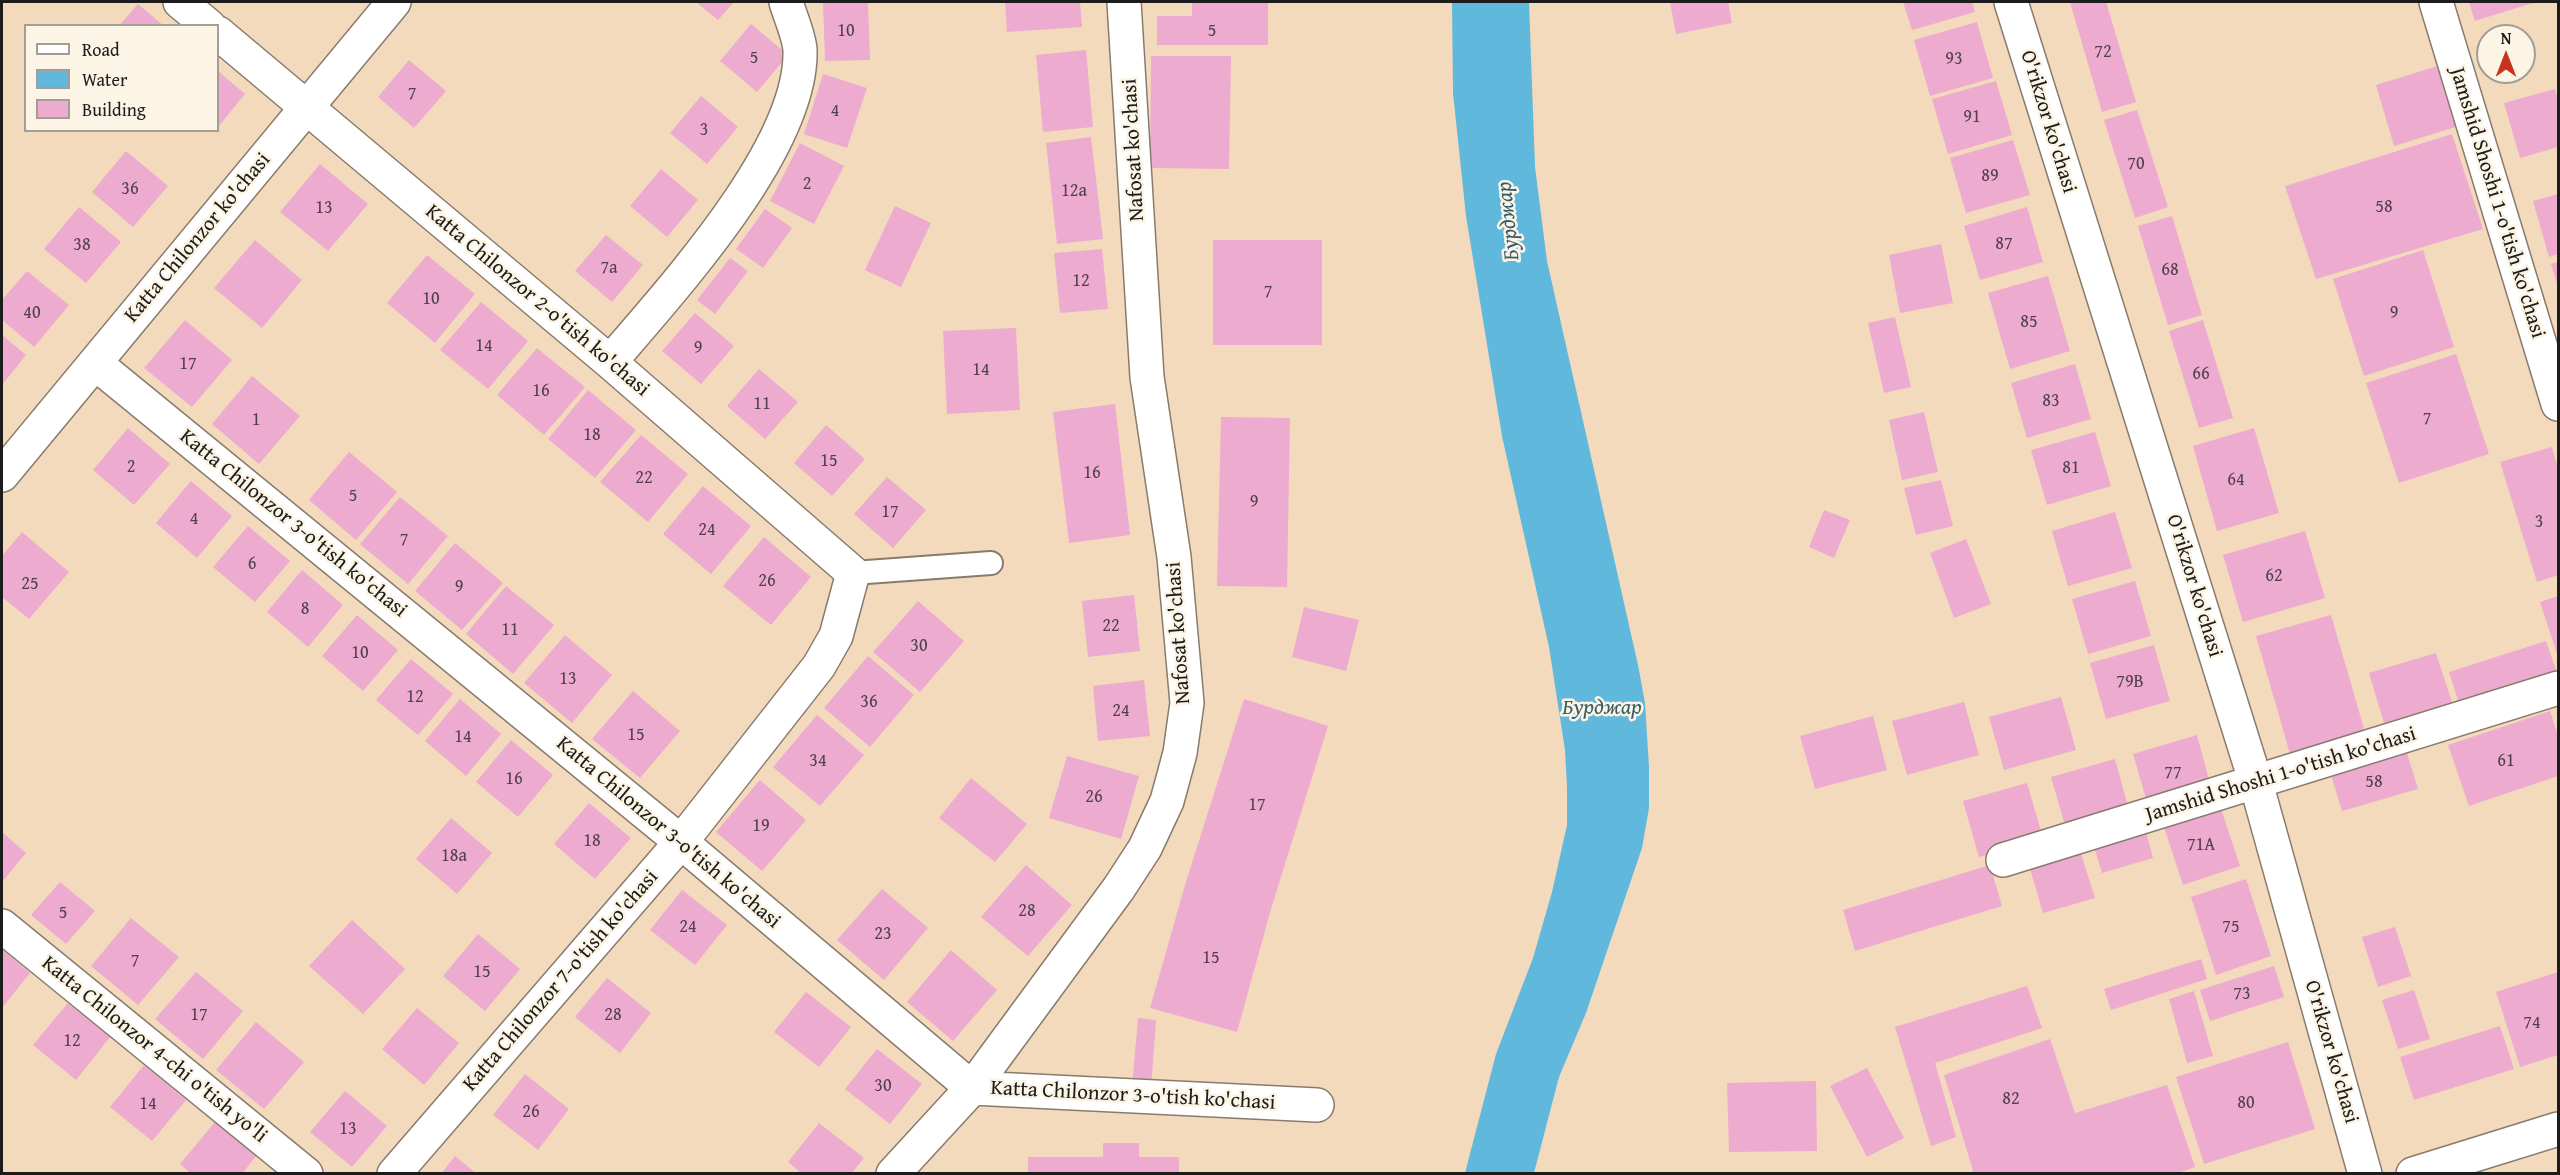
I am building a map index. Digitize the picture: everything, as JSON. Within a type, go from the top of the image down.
[{"type":"street","points":[[180,2],[206,24]]},
{"type":"street","name":"Katta Chilonzor ko'chasi","points":[[2,475],[394,2]]},
{"type":"street","points":[[610,362],[716,236],[766,154],[793,102],[800,49],[786,2]]},
{"type":"street","name":"Nafosat ko'chasi","points":[[893,1173],[972,1088],[1145,848],[1167,801],[1180,753],[1187,703],[1174,556],[1147,377],[1124,2]]},
{"type":"street","name":"O'rikzor ko'chasi","points":[[2011,2],[2256,783],[2365,1173]]},
{"type":"street","name":"Jamshid Shoshi 1-o'tish ko'chasi","points":[[2436,2],[2559,404]]},
{"type":"street","name":"Katta Chilonzor 2-o'tish ko'chasi","points":[[219,34],[610,362],[853,573]]},
{"type":"street","name":"Katta Chilonzor 3-o'tish ko'chasi","points":[[95,363],[681,842],[972,1088],[1317,1105]]},
{"type":"street","name":"Katta Chilonzor 7-o'tish ko'chasi","points":[[394,1173],[681,842],[819,666],[837,636],[853,573]]},
{"type":"street","name":"Jamshid Shoshi 1-o'tish ko'chasi","points":[[2003,860],[2559,688]]},
{"type":"street","name":"Katta Chilonzor 4-chi o'tish yo'li","points":[[2,926],[306,1173]]},
{"type":"street","points":[[2414,1173],[2559,1129]]},
{"type":"lane","points":[[853,573],[991,563]]},
{"type":"water","name":"Бурджар","points":[[1452,2],[1529,2],[1535,167],[1547,261],[1645,703],[1649,808],[1642,848],[1586,1013],[1559,1077],[1534,1173],[1465,1173],[1496,1054],[1533,958],[1552,892],[1567,825],[1567,787],[1565,750],[1549,647],[1502,436],[1466,216],[1453,93]]},
{"type":"building","points":[[696,2],[734,2],[718,20]]},
{"type":"building","points":[[823,2],[868,2],[870,60],[825,61]]},
{"type":"building","points":[[1005,2],[1080,2],[1082,27],[1007,32]]},
{"type":"building","points":[[1192,2],[1268,2],[1268,45],[1157,45],[1157,16],[1192,16]]},
{"type":"building","points":[[1670,2],[1728,2],[1732,23],[1676,34]]},
{"type":"building","points":[[1903,2],[1972,2],[1975,12],[1912,30]]},
{"type":"building","points":[[2070,2],[2106,2],[2136,102],[2102,112]]},
{"type":"building","points":[[2469,2],[2536,2],[2475,21]]},
{"type":"building","points":[[138,4],[162,24],[121,24]]},
{"type":"building","points":[[1977,22],[1993,78],[1930,96],[1914,40]]},
{"type":"building","points":[[751,24],[788,55],[757,92],[720,61]]},
{"type":"building","points":[[1086,50],[1093,127],[1043,132],[1036,55]]},
{"type":"building","points":[[1151,56],[1231,56],[1229,169],[1150,168]]},
{"type":"building","points":[[409,60],[446,91],[414,128],[378,97]]},
{"type":"building","points":[[2441,65],[2459,126],[2394,146],[2376,85]]},
{"type":"building","points":[[219,72],[245,94],[219,126]]},
{"type":"building","points":[[823,74],[867,88],[847,148],[804,134]]},
{"type":"building","points":[[1996,81],[2012,135],[1948,154],[1932,99]]},
{"type":"building","points":[[2555,89],[2558,102],[2558,147],[2520,158],[2504,103]]},
{"type":"building","points":[[701,96],[738,127],[707,164],[670,133]]},
{"type":"building","points":[[2137,110],[2168,207],[2135,218],[2104,120]]},
{"type":"building","points":[[2452,134],[2483,229],[2316,279],[2285,186]]},
{"type":"building","points":[[1091,137],[1103,239],[1057,244],[1046,143]]},
{"type":"building","points":[[2013,140],[2030,195],[1966,213],[1950,158]]},
{"type":"building","points":[[800,143],[844,166],[814,224],[770,201]]},
{"type":"building","points":[[126,151],[168,186],[133,227],[92,192]]},
{"type":"building","points":[[320,164],[368,204],[328,251],[280,212]]},
{"type":"building","points":[[661,169],[698,200],[667,237],[630,206]]},
{"type":"building","points":[[2558,194],[2558,254],[2549,257],[2533,201]]},
{"type":"building","points":[[895,206],[931,223],[901,287],[865,270]]},
{"type":"building","points":[[79,207],[121,242],[86,283],[44,249]]},
{"type":"building","points":[[2027,207],[2043,262],[1980,280],[1964,226]]},
{"type":"building","points":[[765,209],[792,228],[763,268],[736,249]]},
{"type":"building","points":[[2172,216],[2202,315],[2168,325],[2138,226]]},
{"type":"building","points":[[606,235],[643,265],[612,302],[575,271]]},
{"type":"building","points":[[255,240],[302,280],[262,328],[214,288]]},
{"type":"building","points":[[1213,240],[1322,240],[1322,345],[1213,345]]},
{"type":"building","points":[[1941,244],[1953,303],[1900,313],[1889,255]]},
{"type":"building","points":[[1102,249],[1108,309],[1060,313],[1054,253]]},
{"type":"building","points":[[2423,250],[2454,347],[2364,376],[2333,279]]},
{"type":"building","points":[[427,255],[475,294],[435,343],[387,303]]},
{"type":"building","points":[[730,258],[748,271],[715,314],[697,300]]},
{"type":"building","points":[[2558,262],[2558,287],[2551,264]]},
{"type":"building","points":[[27,271],[69,305],[34,347],[2,320],[2,300]]},
{"type":"building","points":[[2048,276],[2070,351],[2010,369],[1988,293]]},
{"type":"building","points":[[481,302],[528,341],[488,389],[440,350]]},
{"type":"building","points":[[695,313],[734,346],[701,384],[662,351]]},
{"type":"building","points":[[1895,317],[1911,387],[1884,393],[1868,323]]},
{"type":"building","points":[[185,320],[232,360],[192,407],[144,368]]},
{"type":"building","points":[[2203,320],[2233,418],[2199,428],[2169,331]]},
{"type":"building","points":[[1016,328],[1020,410],[947,414],[943,331]]},
{"type":"building","points":[[2,335],[26,355],[2,385]]},
{"type":"building","points":[[537,348],[585,387],[544,435],[497,395]]},
{"type":"building","points":[[2456,354],[2489,454],[2399,483],[2366,383]]},
{"type":"building","points":[[2075,364],[2091,419],[2027,438],[2011,383]]},
{"type":"building","points":[[759,369],[798,402],[765,439],[727,406]]},
{"type":"building","points":[[252,376],[300,416],[259,464],[212,424]]},
{"type":"building","points":[[588,390],[636,430],[595,478],[548,439]]},
{"type":"building","points":[[1115,404],[1130,535],[1069,543],[1053,412]]},
{"type":"building","points":[[1924,412],[1938,472],[1902,480],[1889,420]]},
{"type":"building","points":[[1221,417],[1290,418],[1287,587],[1217,586]]},
{"type":"building","points":[[826,425],[865,459],[832,496],[794,463]]},
{"type":"building","points":[[128,428],[170,464],[134,505],[93,470]]},
{"type":"building","points":[[2254,428],[2279,513],[2217,531],[2193,446]]},
{"type":"building","points":[[2095,432],[2111,486],[2047,505],[2031,450]]},
{"type":"building","points":[[641,435],[688,474],[648,522],[600,482]]},
{"type":"building","points":[[2552,447],[2558,469],[2558,575],[2537,582],[2500,462]]},
{"type":"building","points":[[349,452],[397,492],[356,540],[309,500]]},
{"type":"building","points":[[887,477],[926,510],[893,548],[854,514]]},
{"type":"building","points":[[1941,480],[1953,526],[1916,535],[1904,488]]},
{"type":"building","points":[[191,481],[232,516],[197,558],[156,523]]},
{"type":"building","points":[[703,486],[751,526],[711,574],[663,534]]},
{"type":"building","points":[[400,497],[448,536],[408,584],[360,544]]},
{"type":"building","points":[[1824,510],[1850,520],[1834,558],[1809,547]]},
{"type":"building","points":[[2115,512],[2132,568],[2068,586],[2052,531]]},
{"type":"building","points":[[248,526],[290,561],[255,602],[213,567]]},
{"type":"building","points":[[2305,531],[2325,598],[2243,622],[2223,555]]},
{"type":"building","points":[[22,532],[69,572],[29,619],[2,597],[2,556]]},
{"type":"building","points":[[764,537],[811,577],[771,625],[723,586]]},
{"type":"building","points":[[1966,539],[1991,604],[1954,618],[1930,553]]},
{"type":"building","points":[[455,543],[503,583],[462,630],[415,591]]},
{"type":"building","points":[[302,570],[343,605],[308,647],[267,612]]},
{"type":"building","points":[[2135,581],[2151,636],[2088,654],[2072,599]]},
{"type":"building","points":[[506,586],[554,625],[513,674],[466,634]]},
{"type":"building","points":[[1134,595],[1140,651],[1088,657],[1082,601]]},
{"type":"building","points":[[2558,596],[2558,657],[2540,602]]},
{"type":"building","points":[[918,601],[964,641],[920,692],[873,652]]},
{"type":"building","points":[[1304,607],[1359,620],[1346,671],[1292,657]]},
{"type":"building","points":[[357,615],[398,650],[363,691],[322,656]]},
{"type":"building","points":[[2331,615],[2365,732],[2290,754],[2256,636]]},
{"type":"building","points":[[565,635],[612,675],[572,723],[524,683]]},
{"type":"building","points":[[2546,641],[2556,670],[2458,700],[2449,672]]},
{"type":"building","points":[[2154,645],[2170,701],[2106,719],[2090,663]]},
{"type":"building","points":[[2436,653],[2452,702],[2384,723],[2369,673]]},
{"type":"building","points":[[868,656],[914,695],[870,747],[824,708]]},
{"type":"building","points":[[411,659],[453,694],[418,735],[376,700]]},
{"type":"building","points":[[1144,680],[1150,736],[1098,741],[1093,686]]},
{"type":"building","points":[[633,691],[680,731],[640,778],[592,739]]},
{"type":"building","points":[[2061,697],[2076,750],[2004,770],[1989,717]]},
{"type":"building","points":[[460,699],[501,734],[466,776],[425,741]]},
{"type":"building","points":[[1244,699],[1328,726],[1271,909],[1237,1032],[1150,1008],[1185,885]]},
{"type":"building","points":[[1964,702],[1979,755],[1907,775],[1892,721]]},
{"type":"building","points":[[2550,711],[2558,736],[2558,776],[2469,806],[2448,745]]},
{"type":"building","points":[[817,715],[864,755],[820,806],[773,767]]},
{"type":"building","points":[[1873,716],[1887,770],[1815,789],[1800,736]]},
{"type":"building","points":[[2197,735],[2212,791],[2149,809],[2133,754]]},
{"type":"building","points":[[511,740],[553,775],[518,817],[476,782]]},
{"type":"building","points":[[2407,753],[2418,789],[2342,811],[2331,775]]},
{"type":"building","points":[[1067,756],[1139,776],[1121,839],[1049,818]]},
{"type":"building","points":[[2115,759],[2130,814],[2067,832],[2051,777]]},
{"type":"building","points":[[971,778],[1027,824],[995,862],[939,818]]},
{"type":"building","points":[[760,780],[806,820],[762,871],[716,832]]},
{"type":"building","points":[[2027,783],[2043,838],[1979,857],[1963,801]]},
{"type":"building","points":[[589,803],[631,838],[595,879],[554,844]]},
{"type":"building","points":[[2220,806],[2240,866],[2183,885],[2163,824]]},
{"type":"building","points":[[451,818],[492,853],[457,894],[416,859]]},
{"type":"building","points":[[2145,828],[2153,858],[2102,873],[2093,843]]},
{"type":"building","points":[[2,832],[26,853],[2,882]]},
{"type":"building","points":[[2079,847],[2095,898],[2043,913],[2028,862]]},
{"type":"building","points":[[1026,865],[1072,905],[1028,956],[981,917]]},
{"type":"building","points":[[1990,865],[2002,906],[1855,951],[1843,910]]},
{"type":"building","points":[[2246,879],[2271,956],[2216,975],[2191,897]]},
{"type":"building","points":[[60,882],[95,911],[66,944],[31,915]]},
{"type":"building","points":[[882,889],[928,928],[884,980],[837,940]]},
{"type":"building","points":[[682,890],[727,925],[695,965],[650,930]]},
{"type":"building","points":[[131,918],[179,957],[138,1005],[91,966]]},
{"type":"building","points":[[352,920],[405,969],[363,1014],[309,966]]},
{"type":"building","points":[[2395,927],[2411,976],[2378,987],[2362,937]]},
{"type":"building","points":[[478,934],[520,969],[485,1011],[443,976]]},
{"type":"building","points":[[2,949],[30,973],[2,1008]]},
{"type":"building","points":[[951,950],[997,990],[953,1041],[907,1002]]},
{"type":"building","points":[[2201,959],[2207,979],[2111,1010],[2104,989]]},
{"type":"building","points":[[2274,966],[2284,997],[2210,1021],[2200,990]]},
{"type":"building","points":[[196,972],[243,1011],[203,1059],[155,1019]]},
{"type":"building","points":[[2558,972],[2558,1055],[2520,1067],[2496,992]]},
{"type":"building","points":[[607,978],[651,1013],[620,1053],[575,1017]]},
{"type":"building","points":[[2027,986],[2042,1028],[1935,1063],[1956,1137],[1931,1146],[1895,1027]]},
{"type":"building","points":[[2414,990],[2430,1039],[2398,1049],[2382,1000]]},
{"type":"building","points":[[2194,991],[2213,1056],[2187,1063],[2169,999]]},
{"type":"building","points":[[806,992],[851,1027],[819,1067],[774,1032]]},
{"type":"building","points":[[68,1003],[110,1037],[76,1080],[33,1045]]},
{"type":"building","points":[[417,1008],[459,1043],[424,1085],[382,1049]]},
{"type":"building","points":[[1138,1018],[1156,1020],[1151,1089],[1132,1087]]},
{"type":"building","points":[[256,1022],[304,1062],[264,1109],[216,1070]]},
{"type":"building","points":[[2500,1026],[2514,1069],[2414,1100],[2400,1057]]},
{"type":"building","points":[[2050,1039],[2075,1113],[2167,1085],[2195,1167],[2175,1174],[1974,1174],[1944,1075]]},
{"type":"building","points":[[2288,1042],[2315,1129],[2204,1164],[2176,1077]]},
{"type":"building","points":[[877,1049],[922,1084],[890,1124],[845,1089]]},
{"type":"building","points":[[144,1065],[186,1100],[152,1141],[110,1107]]},
{"type":"building","points":[[1867,1068],[1904,1138],[1867,1157],[1830,1086]]},
{"type":"building","points":[[525,1074],[569,1109],[538,1150],[493,1115]]},
{"type":"building","points":[[1816,1081],[1817,1151],[1729,1152],[1727,1083]]},
{"type":"building","points":[[345,1091],[387,1126],[352,1167],[310,1132]]},
{"type":"building","points":[[215,1122],[256,1156],[242,1174],[191,1174],[180,1164]]},
{"type":"building","points":[[819,1123],[864,1158],[851,1174],[802,1174],[788,1162]]},
{"type":"building","points":[[1103,1143],[1139,1143],[1139,1157],[1179,1157],[1179,1174],[1028,1174],[1028,1157],[1103,1157]]},
{"type":"building","points":[[455,1156],[477,1174],[441,1174]]}]
